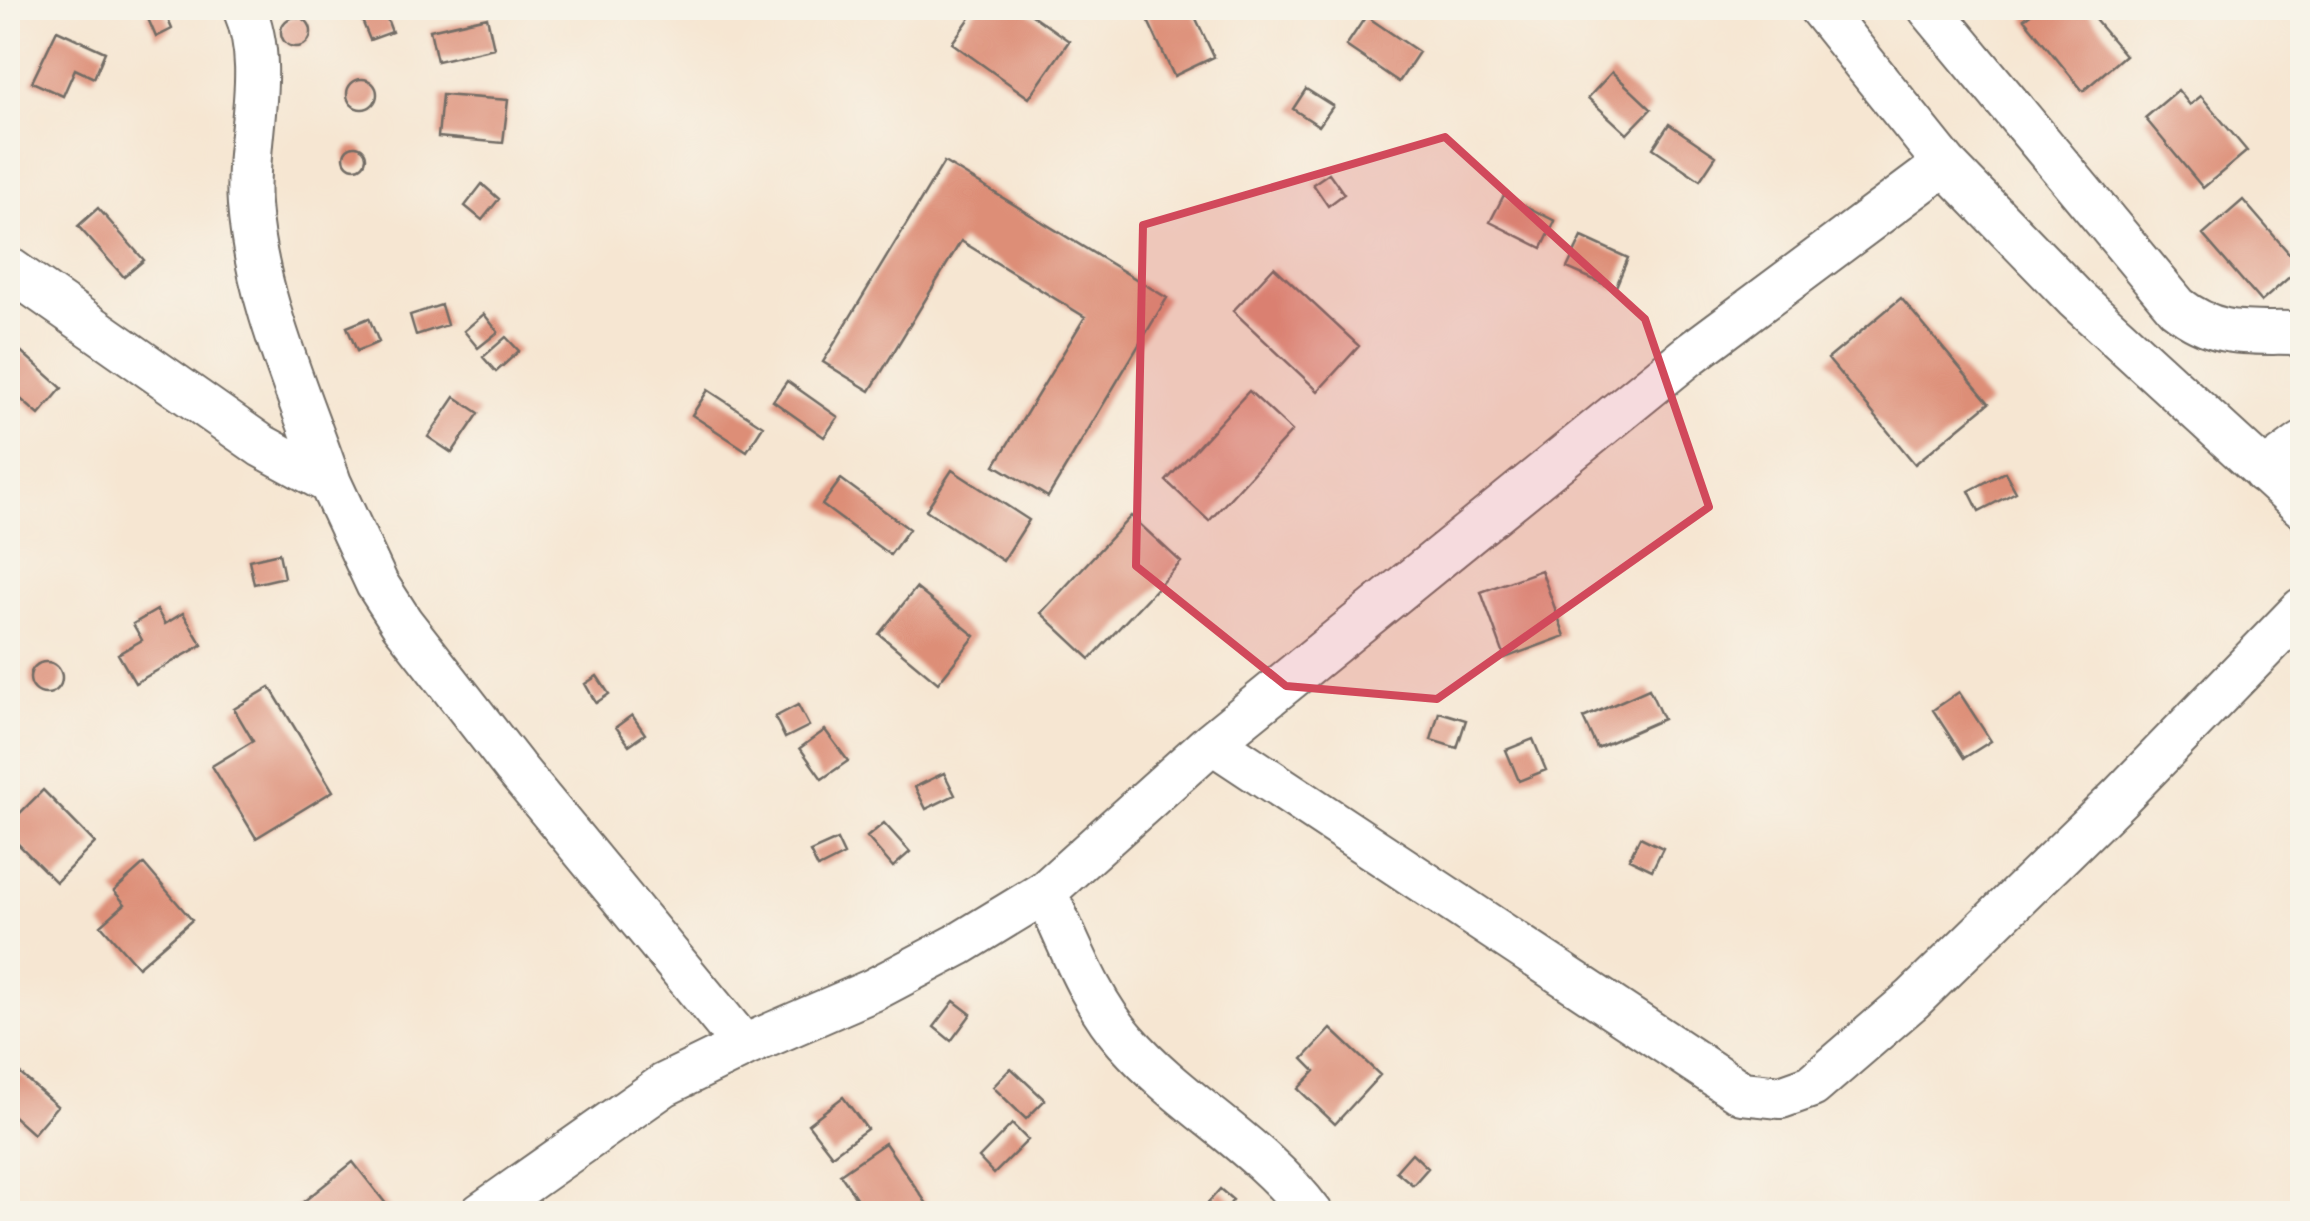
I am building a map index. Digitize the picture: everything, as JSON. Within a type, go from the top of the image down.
[{"type":"street","points":[[244,8],[252,26],[256,54],[248,202],[254,246],[268,301],[330,483],[377,584],[402,623],[540,798],[744,1046]]},
{"type":"street","points":[[1820,8],[1945,164],[2075,298],[2302,506]]},
{"type":"street","points":[[1929,8],[2177,307],[2200,324],[2218,330],[2295,333],[2302,337]]},
{"type":"street","points":[[480,1214],[664,1086],[744,1046],[874,990],[1045,892],[1212,742],[1690,355],[1945,164]]},
{"type":"street","points":[[8,268],[262,446],[330,483]]},
{"type":"street","points":[[2264,472],[2302,444]]},
{"type":"street","points":[[1212,742],[1742,1093],[1781,1097],[1812,1086],[1912,999],[2120,797],[2302,609]]},
{"type":"street","points":[[1045,892],[1106,1016],[1126,1042],[1289,1183],[1312,1214]]},
{"type":"highlighted area","points":[[1445,137],[1645,319],[1709,507],[1437,699],[1286,686],[1136,566],[1143,225]]},
{"type":"building","points":[[163,8],[172,29],[156,37],[146,14]]},
{"type":"building","points":[[357,8],[383,8],[392,32],[370,40]]},
{"type":"building","points":[[977,8],[1022,8],[1069,41],[1029,98],[952,43]]},
{"type":"building","points":[[1142,8],[1191,8],[1214,57],[1174,76]]},
{"type":"building","points":[[2038,8],[2085,8],[2125,55],[2083,91],[2024,19]]},
{"type":"building","points":[[1366,16],[1419,52],[1399,82],[1346,46]]},
{"type":"building","points":[[296,17],[310,26],[311,32],[302,46],[296,47],[282,38],[281,32],[290,18]]},
{"type":"building","points":[[487,17],[494,48],[437,61],[430,30]]},
{"type":"building","points":[[57,30],[105,52],[94,78],[75,69],[63,96],[32,82]]},
{"type":"building","points":[[1612,72],[1651,109],[1627,134],[1588,98]]},
{"type":"building","points":[[362,79],[373,83],[377,94],[373,105],[362,109],[351,105],[347,94],[351,83]]},
{"type":"building","points":[[1306,89],[1333,106],[1319,126],[1293,109]]},
{"type":"building","points":[[2178,90],[2190,105],[2201,96],[2247,151],[2203,188],[2145,118]]},
{"type":"building","points":[[442,95],[508,100],[503,143],[438,137]]},
{"type":"building","points":[[1669,124],[1716,156],[1700,180],[1653,148]]},
{"type":"building","points":[[355,146],[366,157],[355,168],[344,157]]},
{"type":"building","points":[[944,162],[1167,298],[1048,497],[995,465],[1085,317],[961,241],[870,391],[823,362]]},
{"type":"building","points":[[1329,173],[1344,194],[1328,206],[1313,184]]},
{"type":"building","points":[[482,184],[499,199],[482,220],[465,206]]},
{"type":"building","points":[[1504,195],[1555,221],[1542,248],[1490,222]]},
{"type":"building","points":[[2243,200],[2301,267],[2261,302],[2203,235]]},
{"type":"building","points":[[98,208],[144,260],[124,277],[78,226]]},
{"type":"building","points":[[1582,237],[1628,258],[1615,289],[1567,268]]},
{"type":"building","points":[[1274,267],[1359,346],[1318,391],[1233,311]]},
{"type":"building","points":[[1901,298],[1989,403],[1915,464],[1828,359]]},
{"type":"building","points":[[441,305],[447,325],[416,335],[410,315]]},
{"type":"building","points":[[484,314],[498,332],[478,348],[464,331]]},
{"type":"building","points":[[369,318],[379,342],[357,351],[347,327]]},
{"type":"building","points":[[506,337],[519,351],[496,372],[483,357]]},
{"type":"building","points":[[15,346],[62,388],[39,415],[8,388],[8,354]]},
{"type":"building","points":[[787,381],[838,417],[824,437],[773,401]]},
{"type":"building","points":[[708,390],[763,426],[747,451],[692,415]]},
{"type":"building","points":[[1249,391],[1292,431],[1209,521],[1166,481]]},
{"type":"building","points":[[455,397],[479,413],[452,453],[428,437]]},
{"type":"building","points":[[952,470],[1029,520],[1003,561],[926,510]]},
{"type":"building","points":[[2005,472],[2016,492],[1979,511],[1969,491]]},
{"type":"building","points":[[841,479],[909,529],[890,555],[822,505]]},
{"type":"building","points":[[1131,516],[1181,562],[1090,659],[1041,613]]},
{"type":"building","points":[[279,553],[284,577],[254,584],[249,560]]},
{"type":"building","points":[[1541,570],[1565,636],[1505,658],[1481,592]]},
{"type":"building","points":[[916,588],[975,636],[938,683],[879,634]]},
{"type":"building","points":[[157,610],[165,624],[183,613],[202,645],[135,683],[118,654],[142,640],[133,624]]},
{"type":"building","points":[[46,662],[57,667],[62,678],[57,689],[46,694],[35,689],[30,678],[35,667]]},
{"type":"building","points":[[597,676],[609,694],[596,703],[585,684]]},
{"type":"building","points":[[270,687],[333,791],[256,838],[212,766],[253,741],[234,709]]},
{"type":"building","points":[[1649,689],[1663,719],[1597,748],[1583,718]]},
{"type":"building","points":[[1959,692],[1991,741],[1964,758],[1933,710]]},
{"type":"building","points":[[798,705],[809,726],[785,738],[775,717]]},
{"type":"building","points":[[1439,712],[1466,720],[1457,748],[1431,740]]},
{"type":"building","points":[[632,715],[645,734],[629,745],[616,727]]},
{"type":"building","points":[[825,730],[848,761],[822,779],[800,748]]},
{"type":"building","points":[[1533,739],[1546,770],[1519,781],[1506,750]]},
{"type":"building","points":[[944,773],[955,795],[926,809],[915,787]]},
{"type":"building","points":[[43,790],[95,843],[56,882],[8,834],[8,825]]},
{"type":"building","points":[[884,823],[910,852],[893,867],[867,837]]},
{"type":"building","points":[[1640,837],[1663,848],[1652,870],[1629,859]]},
{"type":"building","points":[[837,840],[844,855],[818,868],[810,852]]},
{"type":"building","points":[[144,864],[192,920],[138,967],[101,925],[125,904],[114,891]]},
{"type":"building","points":[[954,1001],[971,1014],[951,1041],[934,1027]]},
{"type":"building","points":[[1331,1029],[1380,1075],[1335,1124],[1298,1089],[1315,1071],[1303,1059]]},
{"type":"building","points":[[1011,1068],[1045,1100],[1026,1119],[993,1087]]},
{"type":"building","points":[[17,1071],[57,1106],[33,1134],[12,1115],[8,1120],[8,1081]]},
{"type":"building","points":[[843,1097],[867,1129],[832,1155],[808,1124]]},
{"type":"building","points":[[1012,1124],[1028,1140],[994,1174],[979,1158]]},
{"type":"building","points":[[885,1143],[927,1204],[913,1214],[867,1214],[840,1174]]},
{"type":"building","points":[[1412,1153],[1428,1168],[1413,1185],[1396,1171]]},
{"type":"building","points":[[353,1162],[390,1209],[385,1214],[288,1214]]},
{"type":"building","points":[[1220,1189],[1233,1200],[1222,1214],[1207,1204]]}]
